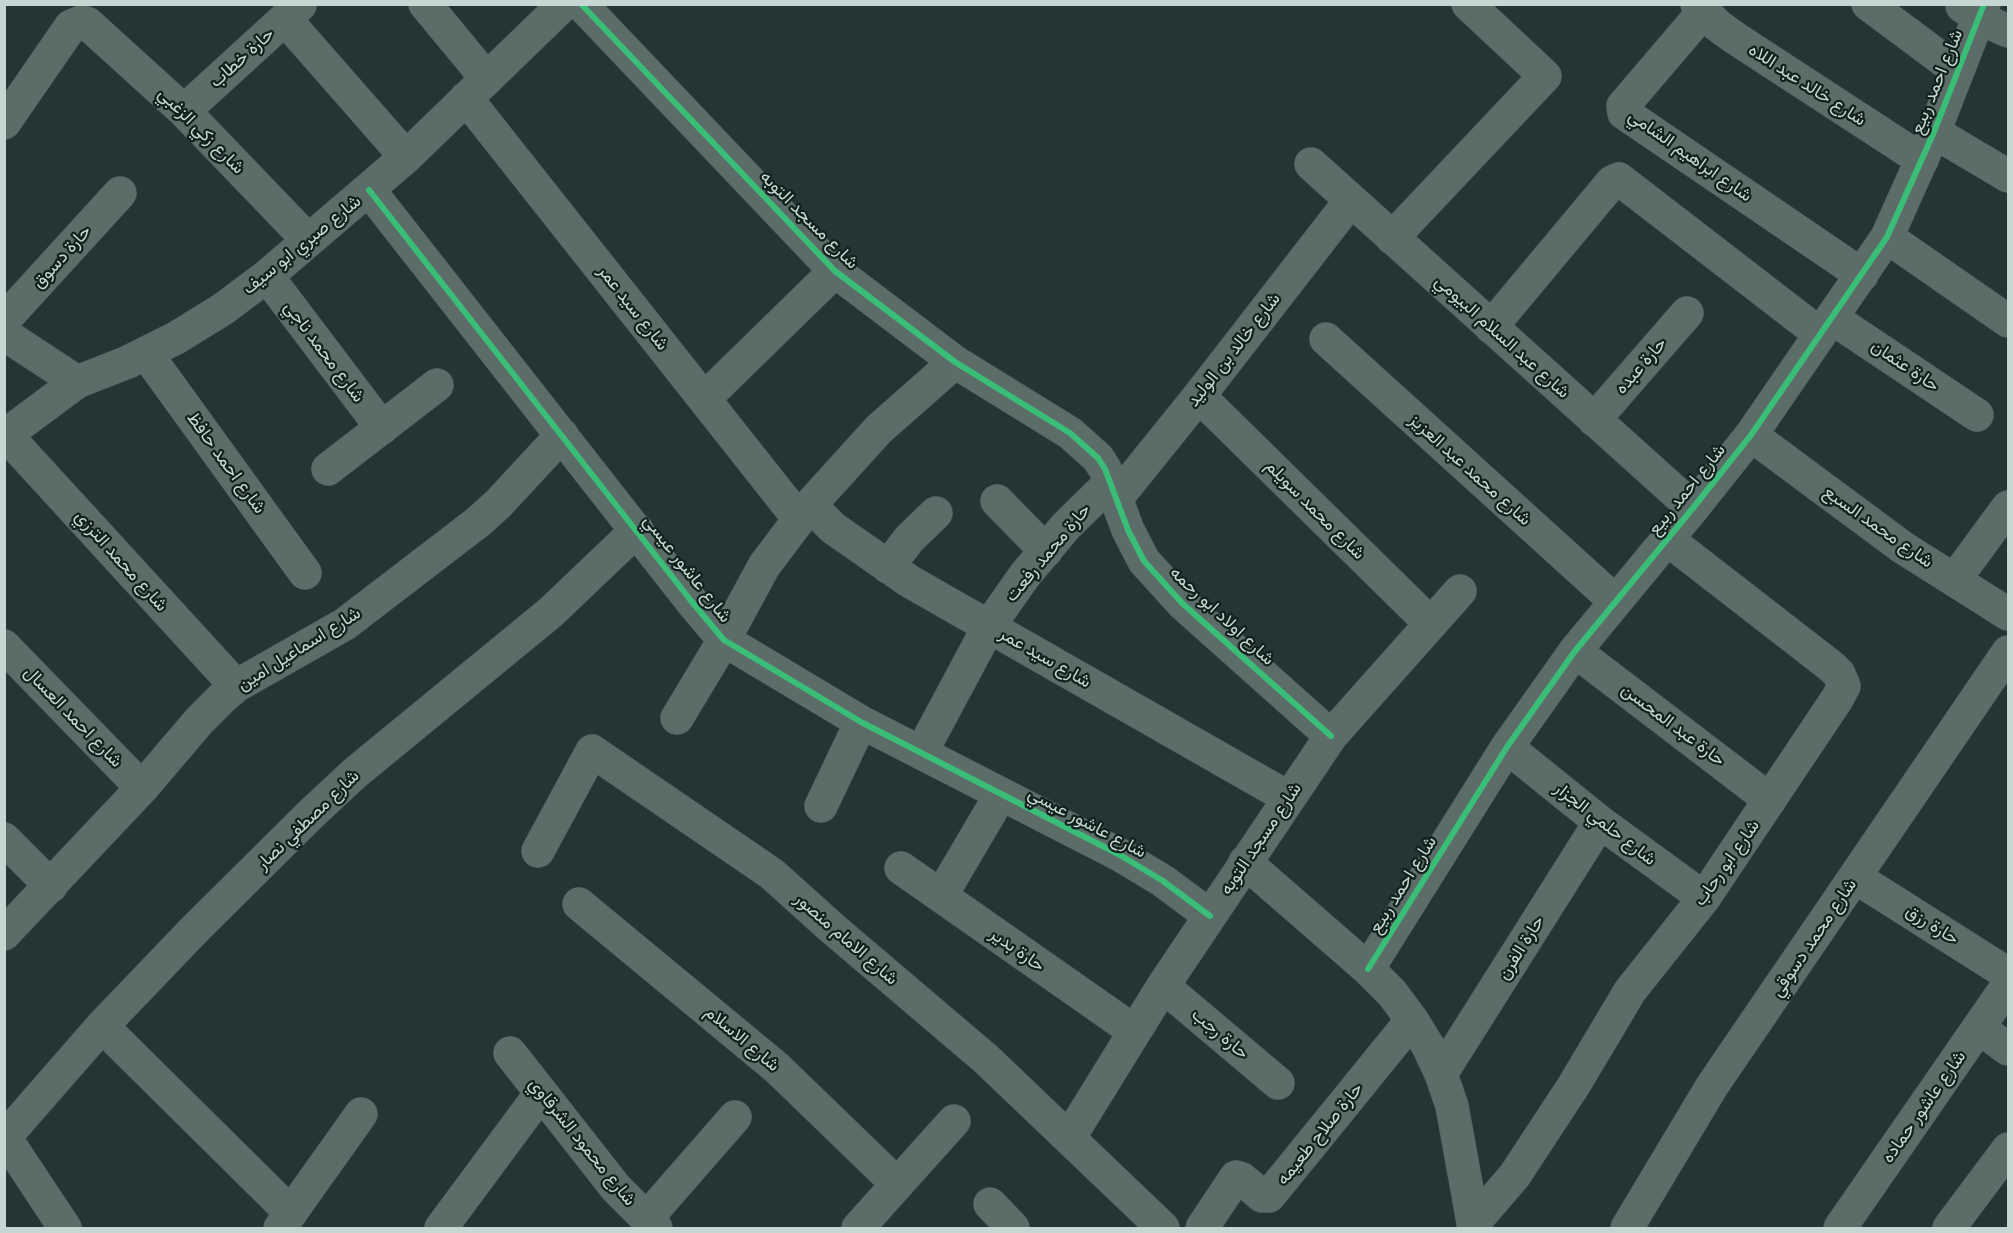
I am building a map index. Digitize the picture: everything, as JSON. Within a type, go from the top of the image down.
[{"type":"street","name":"شارع سيد عمر","points":[[425,4],[476,88],[704,399],[804,512],[833,528],[909,581],[1289,798]]},
{"type":"street","name":"شارع صبري ابو سيف","points":[[5,436],[77,382],[176,338],[223,309],[267,276],[406,157],[564,4]]},
{"type":"street","name":"شارع مسجد التوبه","points":[[581,4],[835,271],[955,362],[1070,433],[1098,458],[1113,490]]},
{"type":"street","points":[[1392,238],[1545,76],[1468,4]]},
{"type":"street","points":[[1868,4],[1958,71]]},
{"type":"street","name":"شارع خالد عبد اللاه","points":[[1701,8],[1717,25],[1734,38],[1928,146],[2008,176]]},
{"type":"street","name":"شارع ابراهيم الشامي","points":[[1701,8],[1623,106],[1624,113],[1862,274]]},
{"type":"street","points":[[1974,9],[2008,32]]},
{"type":"street","name":"شارع احمد ربيع","points":[[1368,969],[1507,747],[1575,651],[1751,435],[1887,237],[1928,146],[1958,71],[1974,9]]},
{"type":"street","points":[[293,12],[406,157]]},
{"type":"street","name":"حارة خطاب","points":[[184,111],[293,12]]},
{"type":"street","name":"شارع زكي الزغبي","points":[[4,123],[71,26],[81,22],[91,26],[184,111],[308,240]]},
{"type":"street","name":"شارع عبد السلام البيومي","points":[[1311,164],[1693,508]]},
{"type":"street","name":"حارة عثمان","points":[[1491,327],[1612,182],[1619,179],[1826,326],[1977,415]]},
{"type":"street","name":"شارع عاشور عيسي","points":[[369,190],[724,640],[861,722],[1120,855],[1163,881],[1210,916]]},
{"type":"street","name":"حارة دسوق","points":[[4,320],[120,194]]},
{"type":"street","name":"شارع خالد بن الوليد","points":[[1113,490],[1199,396],[1351,200]]},
{"type":"street","points":[[1887,237],[2008,321]]},
{"type":"street","points":[[704,399],[835,271]]},
{"type":"street","name":"شارع محمد ناجي","points":[[267,276],[382,428]]},
{"type":"street","name":"حارة عبده","points":[[1594,420],[1687,313]]},
{"type":"street","points":[[4,334],[77,382]]},
{"type":"street","name":"شارع محمد عبد العزيز","points":[[1326,339],[1614,601]]},
{"type":"street","name":"شارع احمد حافظ","points":[[146,353],[305,573]]},
{"type":"street","points":[[677,718],[724,640],[764,566],[804,512],[879,429],[955,362]]},
{"type":"street","points":[[328,469],[437,385]]},
{"type":"street","name":"شارع محمد سويلم","points":[[1199,396],[1430,623]]},
{"type":"street","name":"شارع اسماعيل امين","points":[[4,934],[142,788],[211,708],[236,686],[345,624],[478,522],[498,504],[562,435]]},
{"type":"street","name":"شارع محمد السبع","points":[[1751,435],[1902,547],[2008,614]]},
{"type":"street","name":"شارع محمد الترزي","points":[[5,436],[236,686]]},
{"type":"street","name":"حارة محمد رفعت","points":[[921,753],[989,626],[1025,575],[1066,526],[1113,490]]},
{"type":"street","name":"شارع اولاد ابو رحمه","points":[[1113,490],[1128,530],[1144,561],[1184,604],[1331,736]]},
{"type":"street","points":[[997,501],[1046,551]]},
{"type":"street","points":[[1955,579],[2008,507]]},
{"type":"street","points":[[888,567],[909,539],[936,513]]},
{"type":"street","name":"شارع مصطفي نصار","points":[[5,1137],[102,1026],[195,929],[312,813],[355,773],[551,612],[637,530]]},
{"type":"street","name":"شارع ابو رحاب","points":[[1473,1226],[1515,1175],[1574,1085],[1630,991],[1704,898],[1844,686],[1839,674],[1832,667],[1667,539]]},
{"type":"street","name":"شارع مسجد التوبه","points":[[1069,1138],[1163,986],[1331,736],[1460,591]]},
{"type":"street","name":"شارع احمد العسال","points":[[4,646],[142,788]]},
{"type":"street","name":"حارة عبد المحسن","points":[[1575,651],[1770,800]]},
{"type":"street","name":"شارع محمد دسوقي","points":[[1627,1228],[1712,1086],[2008,652]]},
{"type":"street","points":[[821,806],[861,722]]},
{"type":"street","name":"شارع حلمي الجزار","points":[[1507,747],[1600,822],[1704,898]]},
{"type":"street","name":"شارع الامام منصور","points":[[538,851],[592,751],[772,874],[986,1059],[1163,1228]]},
{"type":"street","points":[[941,896],[1001,794]]},
{"type":"street","name":"حارة الفرن","points":[[1441,1074],[1600,822]]},
{"type":"street","points":[[4,839],[51,886]]},
{"type":"street","points":[[1245,862],[1368,969],[1392,993],[1412,1020],[1428,1046],[1452,1106],[1473,1226]]},
{"type":"street","name":"حارة بدير","points":[[901,868],[1134,1031]]},
{"type":"street","name":"حارة رزق","points":[[1855,877],[2008,974]]},
{"type":"street","name":"شارع الاسلام","points":[[579,904],[777,1068],[897,1184]]},
{"type":"street","name":"شارع عاشور حماده","points":[[1840,1228],[2008,985]]},
{"type":"street","name":"حارة رجب","points":[[1163,986],[1278,1083]]},
{"type":"street","name":"حارة صلاح طعيمه","points":[[1202,1228],[1236,1177],[1242,1179],[1262,1196],[1269,1196],[1412,1020]]},
{"type":"street","points":[[102,1026],[285,1221],[361,1114]]},
{"type":"street","points":[[1979,1028],[2008,1049]]},
{"type":"street","name":"شارع محمود الشرقاوي","points":[[510,1053],[616,1188],[651,1223]]},
{"type":"street","points":[[441,1228],[541,1093]]},
{"type":"street","points":[[651,1223],[735,1117]]},
{"type":"street","points":[[858,1228],[954,1121]]},
{"type":"street","points":[[5,1137],[65,1228]]},
{"type":"street","points":[[1949,1228],[2008,1149]]},
{"type":"street","points":[[990,1204],[1013,1228]]},
{"type":"cycle path","points":[[581,4],[835,271],[955,362],[1070,433],[1098,458],[1105,469],[1128,530],[1144,561],[1183,604],[1331,736]]},
{"type":"cycle path","points":[[1368,969],[1507,747],[1575,651],[1751,435],[1887,237],[1934,132],[1984,4]]},
{"type":"cycle path","points":[[369,190],[724,640],[861,722],[1120,855],[1163,881],[1210,916]]}]
